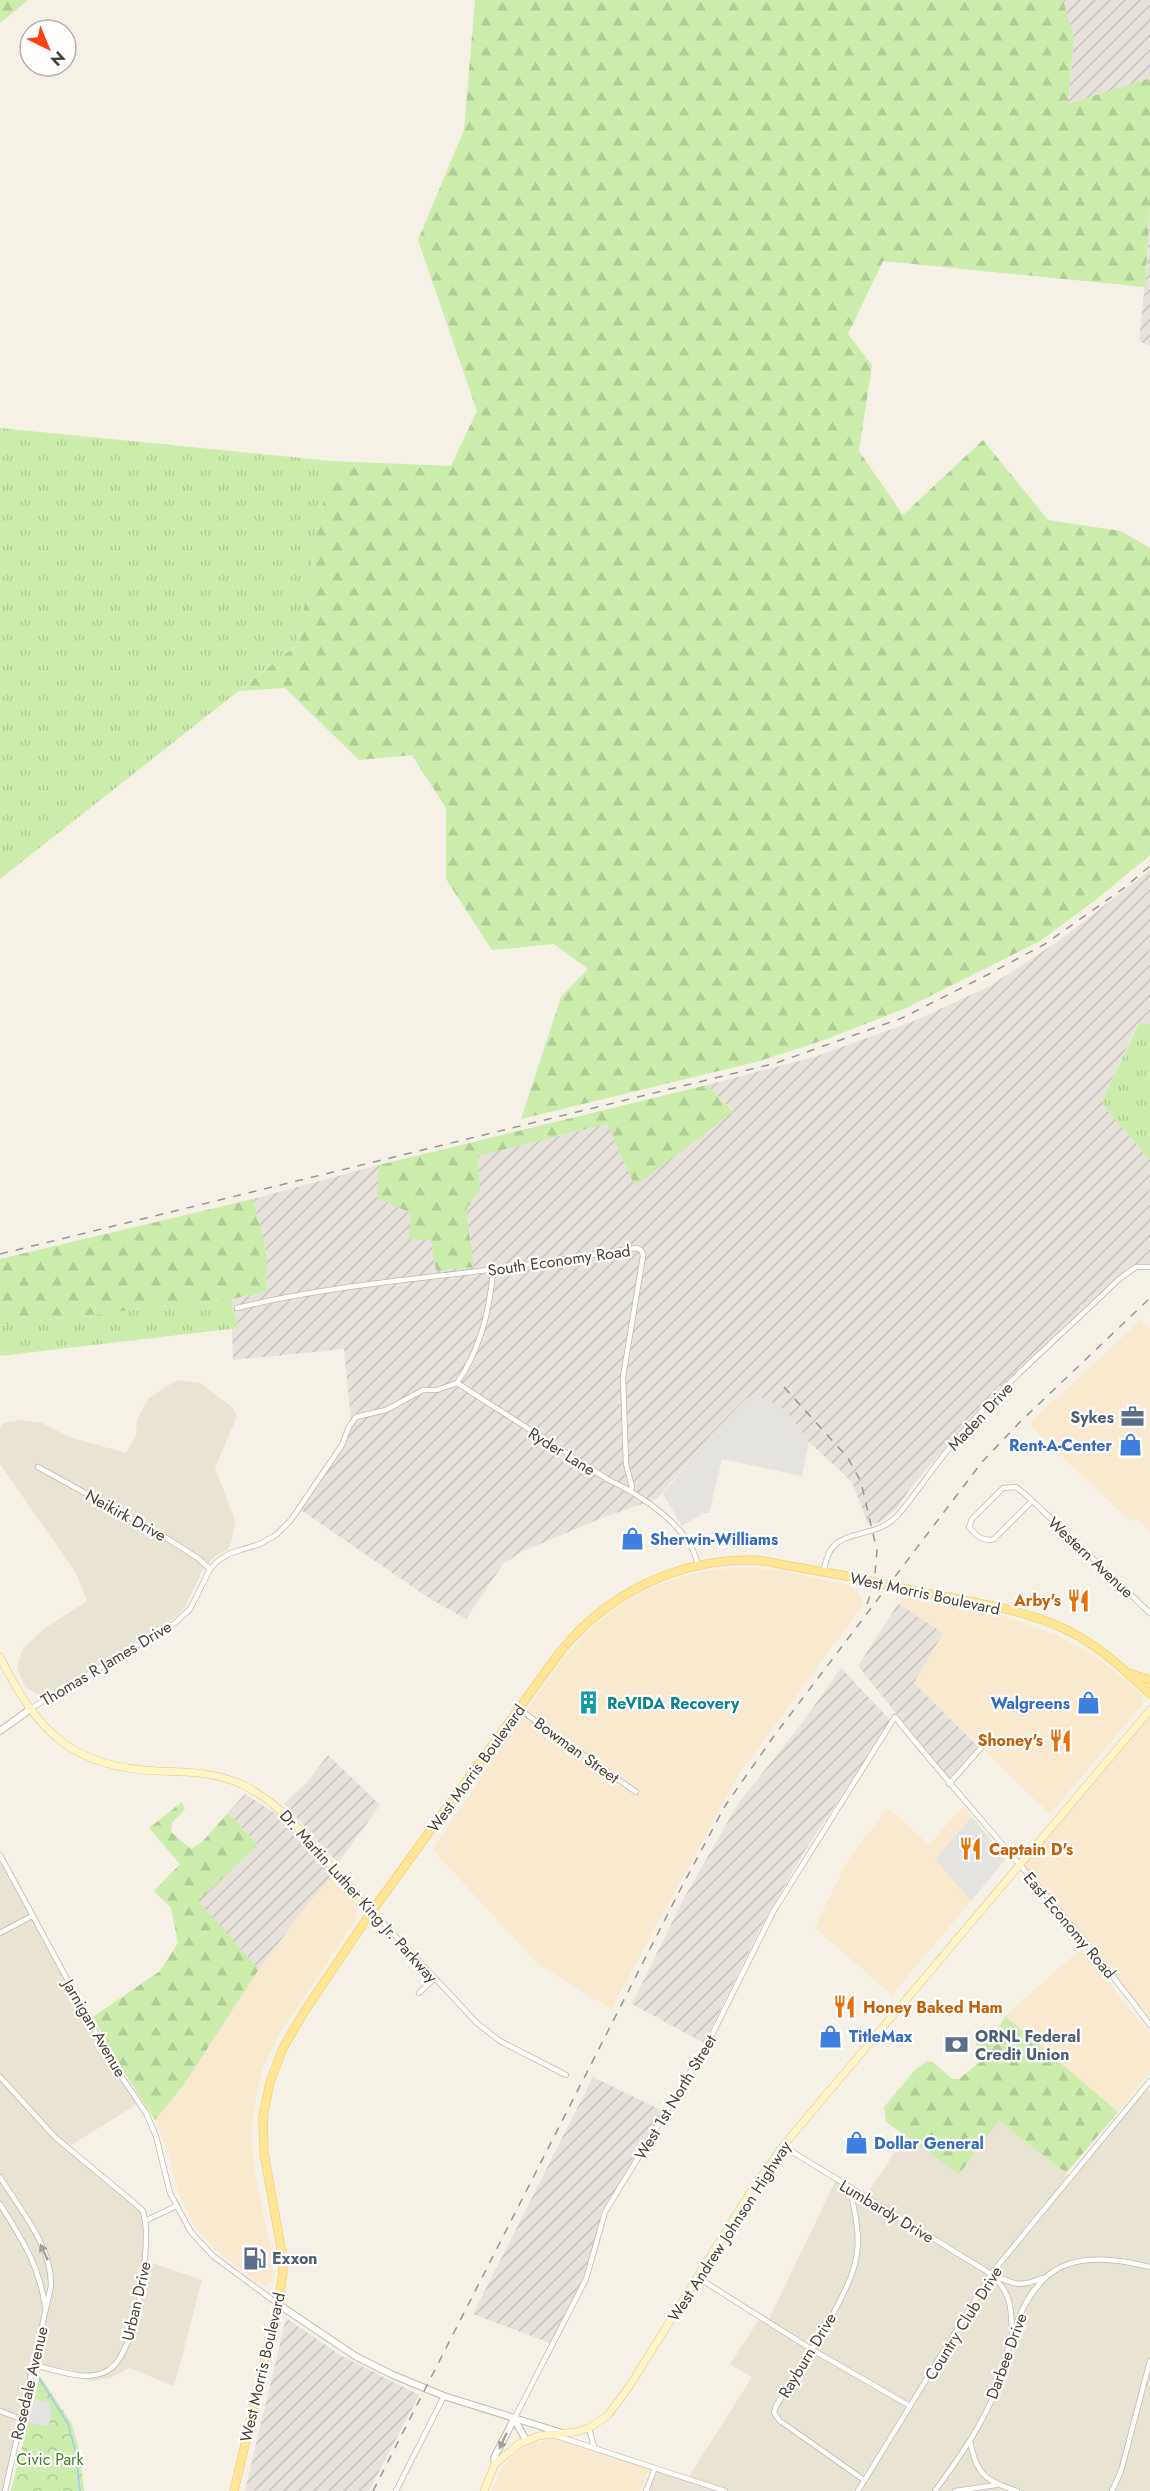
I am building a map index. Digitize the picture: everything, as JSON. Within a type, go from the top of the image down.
[{"type":"main road","name":"West Morris Boulevard","points":[[234,2491],[278,2304],[283,2273],[282,2253],[264,2153],[263,2116],[270,2082],[283,2048],[304,2012],[372,1911],[519,1709],[573,1637],[603,1610],[643,1585],[698,1566],[753,1560],[852,1577],[1018,1613],[1066,1630],[1112,1658],[1150,1695]]},
{"type":"main road","name":"Dr. Martin Luther King Jr. Parkway","points":[[0,1657],[29,1710],[51,1735],[82,1754],[102,1762],[132,1770],[214,1775],[253,1790],[274,1804],[294,1823],[372,1911]]},
{"type":"main road","points":[[1128,1673],[1150,1680]]},
{"type":"main road","name":"West Andrew Johnson Highway","points":[[495,2464],[526,2440],[589,2428],[608,2415],[620,2400],[783,2146],[1150,1710]]},
{"type":"main road","name":"West 1st North Street","points":[[484,2491],[495,2464]]},
{"type":"street","name":"South Economy Road","points":[[237,1308],[286,1296],[426,1276],[493,1270],[637,1248],[642,1251],[643,1256],[623,1377],[626,1464],[632,1487],[630,1490]]},
{"type":"street","name":"Maden Drive","points":[[824,1572],[828,1553],[836,1542],[844,1537],[879,1529],[896,1517],[956,1440],[991,1402],[1118,1280],[1136,1267],[1150,1267]]},
{"type":"street","points":[[457,1383],[478,1343],[486,1320],[493,1270]]},
{"type":"street","name":"Thomas R James Drive","points":[[29,1710],[175,1623],[190,1609],[210,1569],[231,1553],[260,1544],[276,1535],[291,1520],[342,1445],[356,1417],[386,1410],[423,1390],[437,1390],[457,1383]]},
{"type":"street","name":"Ryder Lane","points":[[457,1383],[521,1426],[607,1479],[630,1490],[677,1527],[690,1543],[698,1566]]},
{"type":"street","name":"Neikirk Drive","points":[[38,1467],[165,1537],[210,1569]]},
{"type":"street","name":"Western Avenue","points":[[1032,1501],[994,1539],[980,1538],[969,1527],[972,1519],[1003,1488],[1016,1487],[1032,1501],[1150,1613]]},
{"type":"street","name":"Bowman Street","points":[[519,1709],[636,1792]]},
{"type":"street","points":[[0,1731],[29,1710]]},
{"type":"street","name":"East Economy Road","points":[[895,1717],[949,1784],[1091,1947],[1150,2025]]},
{"type":"street","name":"West 1st North Street","points":[[495,2464],[494,2458],[586,2279],[605,2212],[703,2053],[773,1911],[895,1717]]},
{"type":"street","points":[[949,1784],[987,1741]]},
{"type":"street","name":"Jarnigan Avenue","points":[[0,1855],[113,2064],[146,2113],[156,2136],[170,2193],[190,2232],[213,2256],[278,2304]]},
{"type":"street","name":"Dr. Martin Luther King Jr. Parkway","points":[[372,1911],[477,2023],[500,2041],[566,2076]]},
{"type":"street","points":[[0,1933],[32,1916]]},
{"type":"street","points":[[419,1993],[434,1979]]},
{"type":"street","points":[[0,2077],[56,2138],[143,2211],[145,2221],[176,2206]]},
{"type":"street","name":"Country Club Drive","points":[[858,2491],[991,2274],[1150,2081]]},
{"type":"street","name":"Lumbardy Drive","points":[[783,2146],[991,2274]]},
{"type":"street","name":"Rosedale Avenue","points":[[0,2177],[48,2259],[51,2272],[51,2286],[4,2491]]},
{"type":"street","name":"Rayburn Drive","points":[[850,2189],[856,2218],[858,2254],[846,2289],[774,2413],[780,2421],[864,2480]]},
{"type":"street","points":[[0,2204],[36,2265],[46,2309]]},
{"type":"street","name":"Urban Drive","points":[[34,2365],[80,2376],[94,2375],[109,2370],[120,2359],[128,2342],[144,2276],[148,2238],[145,2221]]},
{"type":"street","points":[[991,2274],[1014,2284],[1028,2284],[1056,2268],[1092,2258],[1117,2260],[1150,2267]]},
{"type":"street","points":[[991,2274],[1004,2287],[1010,2301],[1012,2336]]},
{"type":"street","points":[[697,2277],[812,2349],[910,2406]]},
{"type":"street","name":"Darbee Drive","points":[[935,2491],[970,2440],[998,2386],[1012,2336],[1025,2305],[1042,2278]]},
{"type":"street","points":[[278,2304],[355,2356],[444,2396],[564,2433]]},
{"type":"street","points":[[1112,2491],[1121,2471],[1150,2361]]},
{"type":"street","points":[[396,2491],[444,2396]]},
{"type":"street","points":[[25,2401],[34,2399]]},
{"type":"street","points":[[0,2411],[21,2419]]},
{"type":"street","points":[[514,2419],[526,2440]]},
{"type":"street","points":[[589,2428],[594,2447]]},
{"type":"street","points":[[548,2434],[725,2491]]},
{"type":"street","points":[[970,2440],[974,2460],[983,2476],[997,2485],[1017,2491]]},
{"type":"street","points":[[646,2491],[655,2468]]},
{"type":"street","points":[[955,2491],[997,2485]]},
{"type":"shaded area","points":[[1063,0],[1150,0],[1150,78],[1068,105],[1074,37]]},
{"type":"shaded area","points":[[1150,207],[1150,346],[1139,341]]},
{"type":"shaded area","points":[[1150,870],[1150,1024],[1138,1023],[1101,1103],[1150,1160],[1150,1267],[1136,1267],[1118,1280],[1004,1390],[999,1386],[912,1486],[896,1509],[880,1522],[868,1524],[852,1482],[809,1442],[789,1415],[776,1404],[747,1398],[707,1439],[657,1499],[604,1517],[521,1552],[503,1564],[466,1619],[432,1600],[301,1510],[305,1499],[341,1448],[342,1435],[351,1422],[344,1349],[233,1360],[231,1299],[266,1292],[267,1255],[253,1199],[379,1165],[378,1198],[411,1213],[431,1240],[474,1267],[466,1209],[480,1190],[478,1156],[607,1124],[635,1185],[733,1111],[707,1085],[814,1057],[914,1021],[990,986],[1060,940]]},
{"type":"shaded area","points":[[1141,1320],[1150,1329],[1150,1532],[1136,1517],[1131,1522],[1029,1424]]},
{"type":"shaded area","points":[[177,1380],[200,1383],[232,1407],[237,1416],[215,1468],[235,1520],[228,1550],[215,1556],[202,1572],[185,1607],[174,1618],[78,1678],[40,1696],[25,1687],[17,1667],[23,1648],[48,1626],[87,1601],[76,1573],[0,1464],[0,1427],[3,1423],[21,1420],[42,1423],[69,1437],[126,1453],[136,1436],[137,1419],[149,1398]]},
{"type":"shaded area","points":[[760,1397],[776,1404],[789,1415],[809,1442],[802,1476],[722,1459],[709,1513],[704,1513],[682,1526],[663,1494],[707,1439],[747,1398]]},
{"type":"shaded area","points":[[751,1568],[782,1571],[852,1586],[860,1595],[863,1605],[739,1774],[611,2009],[539,1965],[433,1850],[520,1719],[561,1662],[588,1631],[609,1613],[639,1594],[661,1584],[691,1574],[719,1569]]},
{"type":"shaded area","points":[[904,1598],[1006,1617],[1057,1635],[1102,1661],[1138,1691],[1143,1697],[1142,1705],[1050,1814],[914,1683],[942,1633],[898,1604]]},
{"type":"shaded area","points":[[898,1604],[943,1633],[914,1683],[979,1747],[951,1781],[858,1666]]},
{"type":"shaded area","points":[[841,1668],[891,1721],[806,1849],[762,1925],[704,2043],[632,2004],[684,1898],[738,1804],[802,1723]]},
{"type":"shaded area","points":[[1150,1711],[1150,2026],[1091,1947],[1020,1866]]},
{"type":"shaded area","points":[[328,1755],[380,1805],[338,1863],[284,1804],[308,1781]]},
{"type":"shaded area","points":[[245,1794],[278,1815],[334,1874],[306,1906],[259,1969],[197,1901],[258,1845],[228,1813]]},
{"type":"shaded area","points":[[963,1806],[972,1817],[935,1859],[971,1901],[892,1995],[815,1928],[846,1863],[888,1808],[929,1845]]},
{"type":"shaded area","points":[[972,1817],[1002,1853],[1005,1860],[971,1901],[935,1859]]},
{"type":"shaded area","points":[[0,1855],[113,2064],[139,2103],[68,2147],[143,2211],[146,2261],[202,2280],[174,2386],[129,2368],[111,2378],[92,2381],[33,2365],[5,2491],[0,2491]]},
{"type":"shaded area","points":[[332,1876],[357,1904],[357,1917],[280,2032],[262,2070],[254,2108],[251,2136],[255,2174],[273,2259],[272,2280],[265,2286],[212,2247],[193,2223],[180,2196],[168,2153],[155,2120],[183,2086],[259,1969],[306,1906]]},
{"type":"shaded area","points":[[1081,1949],[1150,2034],[1150,2071],[1118,2112],[1005,2016]]},
{"type":"shaded area","points":[[593,2077],[667,2113],[605,2212],[586,2279],[553,2344],[473,2314]]},
{"type":"shaded area","points":[[1145,2087],[1150,2093],[1150,2491],[646,2491],[655,2468],[688,2478],[752,2377],[730,2364],[761,2317],[768,2321],[836,2180],[865,2197],[906,2136],[959,2173],[999,2121],[1071,2177]]},
{"type":"shaded area","points":[[286,2318],[340,2355],[419,2395],[369,2491],[245,2491]]},
{"type":"shaded area","points":[[34,2399],[49,2402],[52,2415],[48,2426],[28,2423]]},
{"type":"shaded area","points":[[548,2439],[565,2440],[650,2469],[640,2491],[492,2491],[501,2469],[515,2453],[531,2444]]},
{"type":"green space","points":[[0,0],[28,0],[0,23]]},
{"type":"green space","points":[[475,0],[1063,0],[1074,37],[1068,104],[1150,78],[1150,207],[1145,287],[883,261],[848,334],[872,365],[859,451],[903,515],[983,440],[1048,520],[1121,531],[1150,548],[1150,855],[1097,899],[1040,941],[906,1008],[824,1040],[760,1061],[521,1119],[561,997],[588,969],[554,944],[492,950],[446,879],[446,808],[412,755],[359,760],[285,688],[239,691],[297,645],[331,461],[451,466],[477,411],[418,240],[464,130]]},
{"type":"green space","points":[[0,428],[331,461],[297,645],[0,879]]},
{"type":"green space","points":[[1139,1023],[1150,1024],[1150,1160],[1101,1103]]},
{"type":"green space","points":[[707,1085],[733,1112],[635,1186],[607,1124],[478,1156],[480,1190],[466,1209],[474,1267],[436,1271],[431,1240],[409,1239],[411,1213],[377,1198],[379,1165]]},
{"type":"green space","points":[[253,1199],[267,1255],[266,1292],[231,1299],[0,1325],[0,1259]]},
{"type":"green space","points":[[231,1299],[238,1328],[0,1356],[0,1325]]},
{"type":"green space","points":[[182,1802],[185,1809],[172,1823],[171,1832],[191,1849],[202,1842],[228,1813],[258,1845],[198,1901],[259,1969],[183,2086],[155,2120],[116,2060],[93,2017],[160,1971],[178,1943],[171,1908],[154,1891],[180,1864],[149,1828]]},
{"type":"green space","points":[[1005,2016],[1118,2112],[1066,2173],[999,2121],[959,2174],[886,2122],[884,2107],[915,2070],[927,2061],[933,2062],[952,2079],[959,2079],[980,2062],[975,2039],[994,2032]]},
{"type":"green space","name":"Civic Park","points":[[40,2376],[72,2424],[80,2454],[84,2491],[11,2491]]},
{"type":"waterway","points":[[39,2378],[68,2424],[76,2454],[80,2491]]},
{"type":"railway","points":[[0,1254],[776,1063],[902,1018],[987,975],[1045,944],[1124,888],[1150,866]]},
{"type":"railway","points":[[373,2491],[725,1806],[774,1736],[982,1462],[1020,1422],[1150,1298]]},
{"type":"railway","points":[[784,1387],[848,1458],[861,1482],[877,1551],[874,1584],[866,1607]]},
{"type":"place","name":"Sykes","points":[[1132,1417]]},
{"type":"place","name":"Rent-A-Center","points":[[1130,1445]]},
{"type":"place","name":"Sherwin-Williams","points":[[632,1539]]},
{"type":"place","name":"Arby's","points":[[1079,1600]]},
{"type":"place","name":"ReVIDA Recovery","points":[[589,1703]]},
{"type":"place","name":"Walgreens","points":[[1088,1703]]},
{"type":"place","name":"Shoney's","points":[[1061,1740]]},
{"type":"place","name":"Captain D's","points":[[971,1849]]},
{"type":"place","name":"Honey Baked Ham","points":[[845,2007]]},
{"type":"place","name":"TitleMax","points":[[831,2036]]},
{"type":"place","name":"ORNL Federal Credit Union","points":[[957,2045]]},
{"type":"place","name":"Dollar General","points":[[856,2143]]},
{"type":"place","name":"Exxon","points":[[254,2258]]}]
